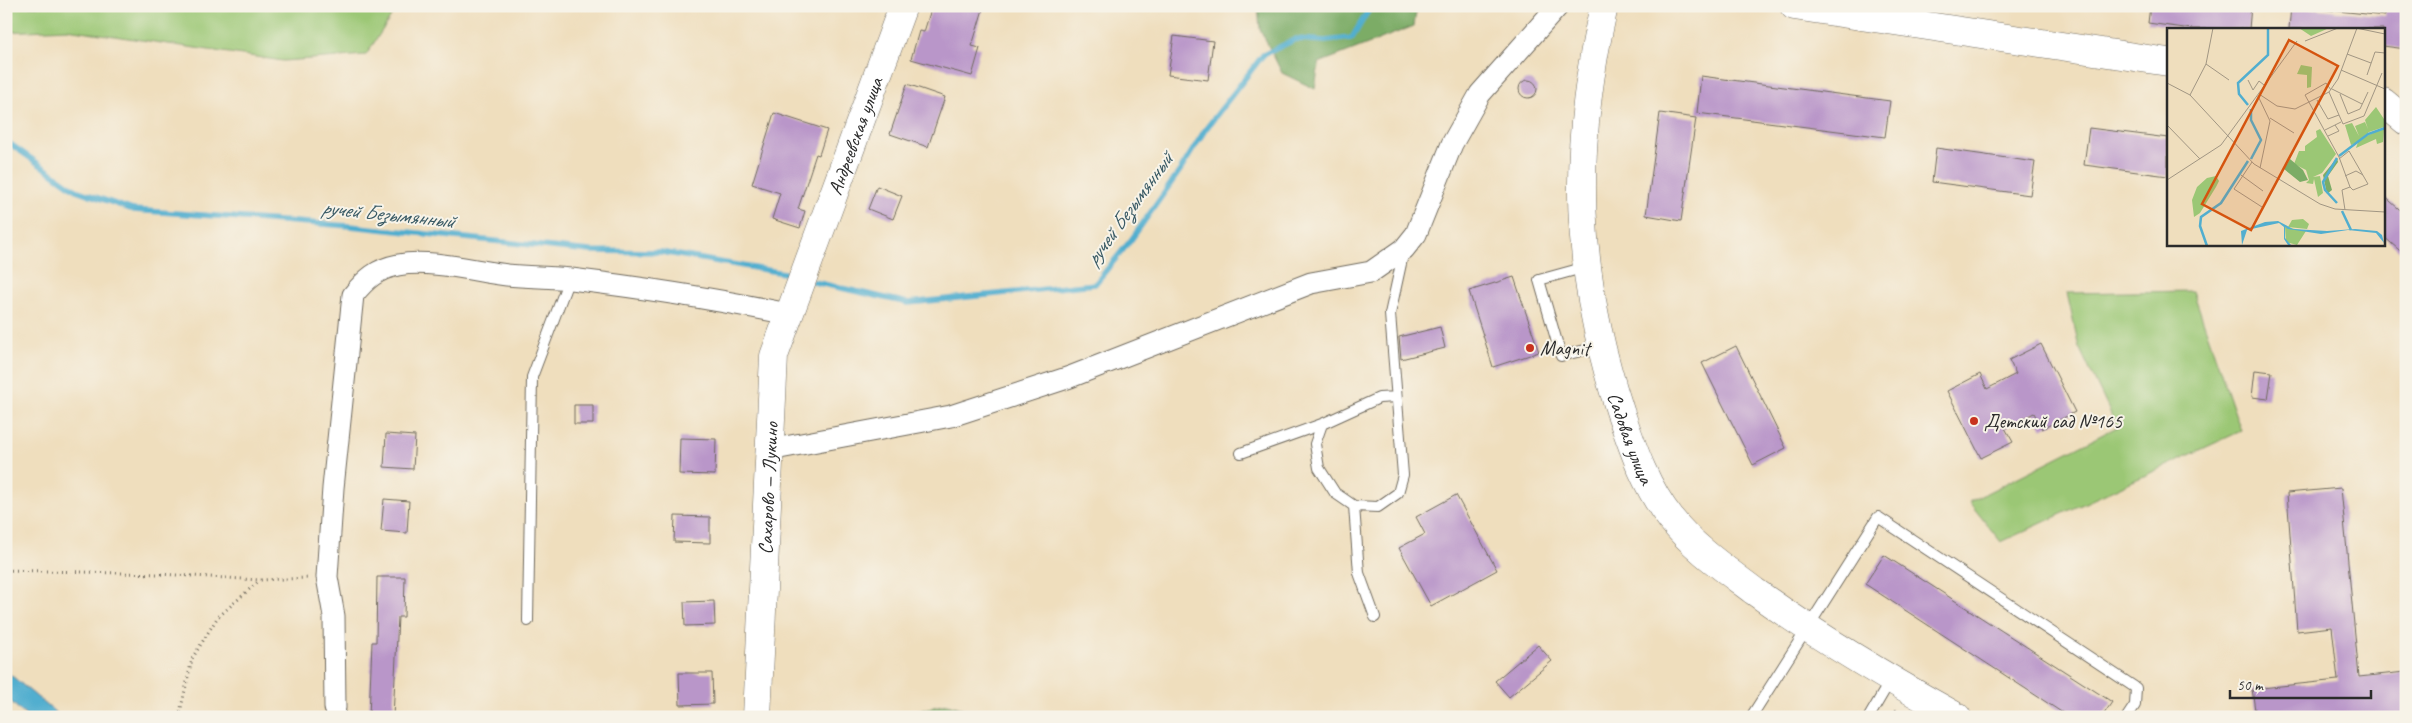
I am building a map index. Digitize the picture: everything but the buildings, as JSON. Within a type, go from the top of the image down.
[{"type":"street","name":"Андреевская улица","points":[[808,266],[903,6]]},
{"type":"street","points":[[769,450],[951,416],[1070,377],[1311,283],[1371,272],[1404,250],[1416,234],[1452,144],[1480,94],[1558,6]]},
{"type":"street","name":"Садовая улица","points":[[1604,6],[1595,46],[1587,100],[1582,156],[1581,210],[1586,267],[1600,346],[1640,466],[1654,495],[1671,520],[1709,558],[1807,629],[1957,717]]},
{"type":"street","points":[[1794,6],[2167,62]]},
{"type":"street","points":[[2384,94],[2406,96]]},
{"type":"street","points":[[2384,103],[2406,121]]},
{"type":"street","points":[[335,708],[334,616],[327,577],[333,488],[352,295],[367,278],[381,270],[399,265],[428,265],[507,275],[569,279],[699,296],[788,314]]},
{"type":"street","name":"Сахарово — Лукино","points":[[757,717],[774,356],[788,314],[808,266]]},
{"type":"lane","points":[[1322,424],[1315,444],[1319,468],[1335,493],[1354,506],[1378,507],[1398,493],[1403,475],[1390,314],[1404,250]]},
{"type":"lane","points":[[1586,267],[1539,280],[1561,356],[1600,346]]},
{"type":"lane","points":[[528,621],[532,377],[569,279]]},
{"type":"lane","points":[[1241,453],[1322,424],[1380,398],[1396,398]]},
{"type":"lane","points":[[1354,506],[1359,572],[1375,617]]},
{"type":"lane","points":[[1751,717],[1878,517],[2136,688],[2134,705],[2127,717]]},
{"type":"lane","points":[[1869,717],[1891,680]]},
{"type":"path","points":[[6,570],[158,574],[260,580],[327,577]]},
{"type":"path","points":[[179,717],[192,659],[217,618],[260,580]]},
{"type":"green space","points":[[6,6],[398,6],[366,55],[283,61],[67,29],[6,32]]},
{"type":"green space","points":[[1258,6],[1417,6],[1414,26],[1319,63],[1315,89],[1282,73],[1260,29]]},
{"type":"green space","points":[[2193,291],[2241,431],[2001,542],[1969,502],[2117,427],[2079,347],[2067,293]]},
{"type":"green space","points":[[947,704],[990,717],[911,717],[919,710]]},
{"type":"water","points":[[6,671],[61,717],[27,717],[6,697]]},
{"type":"waterway","name":"ручей Безымянный","points":[[814,282],[908,303],[1095,284],[1131,240],[1181,169],[1205,130],[1263,55],[1296,39],[1325,41],[1352,38],[1371,6]]},
{"type":"waterway","name":"ручей Безымянный","points":[[6,141],[76,190],[133,210],[350,226],[590,251],[661,252],[784,273]]},
{"type":"place","name":"Magnit","points":[[1530,348]]},
{"type":"place","name":"Детский сад №165","points":[[1974,421]]}]
